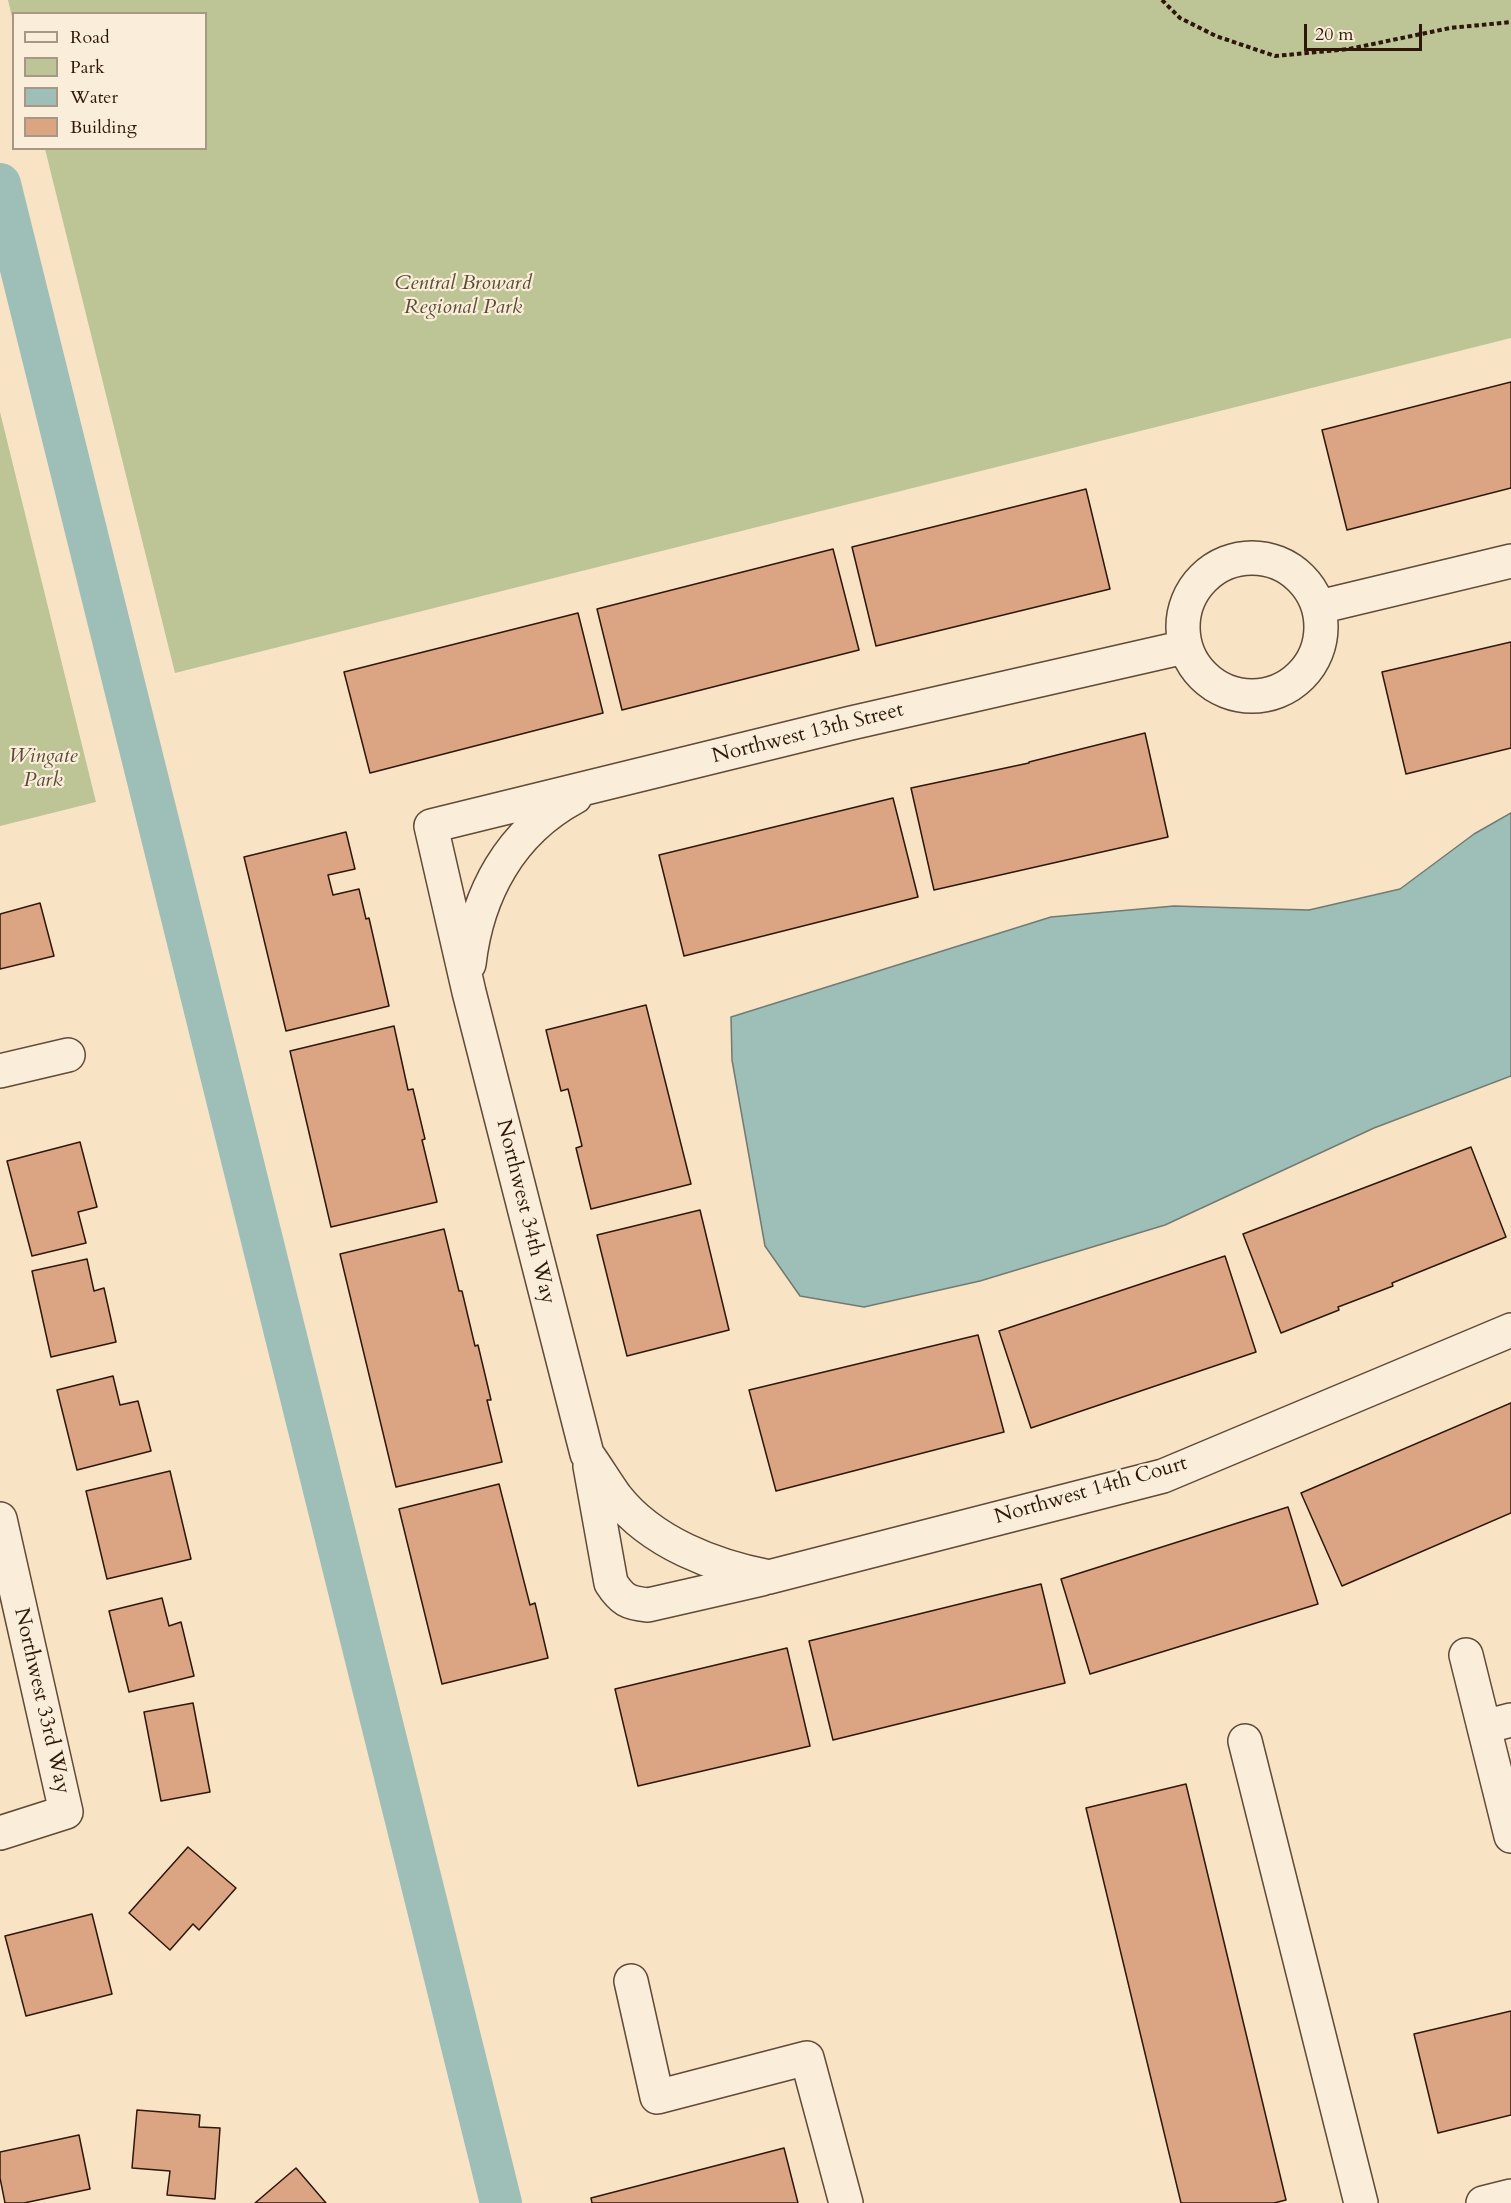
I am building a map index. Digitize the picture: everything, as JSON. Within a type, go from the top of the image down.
[{"type":"street","points":[[1259,558],[1285,566],[1306,583],[1319,607],[1321,634],[1313,660],[1296,681],[1272,694],[1244,696],[1219,688],[1198,671],[1185,647],[1182,620],[1190,594],[1208,573],[1232,560],[1259,558]]},
{"type":"street","points":[[1319,607],[1511,561]]},
{"type":"street","name":"Northwest 13th Street","points":[[431,826],[851,723],[1185,647]]},
{"type":"street","points":[[469,992],[472,935],[480,907],[507,856],[533,828],[572,799],[598,786]]},
{"type":"street","name":"Northwest 34th Way","points":[[431,826],[469,992],[587,1454],[617,1498],[649,1528],[692,1554]]},
{"type":"street","points":[[0,1071],[68,1055]]},
{"type":"street","name":"Northwest 14th Court","points":[[692,1554],[737,1571],[769,1577],[1163,1476],[1511,1330]]},
{"type":"street","points":[[587,1454],[611,1583],[620,1596],[632,1603],[648,1605],[769,1577]]},
{"type":"street","name":"Northwest 33rd Way","points":[[0,1519],[66,1812],[0,1833]]},
{"type":"street","points":[[1466,1655],[1498,1724],[1511,1836]]},
{"type":"street","points":[[1245,1741],[1361,2203]]},
{"type":"street","points":[[631,1981],[657,2097],[807,2058],[846,2203]]},
{"type":"street","points":[[1483,2203],[1511,2196]]},
{"type":"path","points":[[1162,0],[1180,18],[1216,36],[1275,56],[1349,49],[1450,28],[1511,22]]},
{"type":"green space","name":"Central Broward Regional Park","points":[[8,0],[1511,0],[1511,338],[175,673],[45,150],[207,150],[207,12],[12,12],[12,17]]},
{"type":"green space","name":"Wingate Park","points":[[0,412],[96,802],[0,826]]},
{"type":"water","points":[[1511,813],[1511,1076],[1374,1128],[1165,1225],[980,1281],[864,1307],[800,1296],[765,1246],[732,1060],[731,1017],[1051,917],[1174,906],[1309,910],[1400,889],[1474,834]]},
{"type":"building","points":[[1511,382],[1511,488],[1347,530],[1322,430]]},
{"type":"building","points":[[1086,489],[1110,589],[876,646],[852,547]]},
{"type":"building","points":[[833,549],[859,650],[622,710],[597,609]]},
{"type":"building","points":[[578,613],[603,713],[370,773],[344,672]]},
{"type":"building","points":[[1511,642],[1511,748],[1406,774],[1382,672]]},
{"type":"building","points":[[1145,733],[1168,837],[934,890],[911,788],[1029,763]]},
{"type":"building","points":[[893,798],[918,897],[684,956],[659,855]]},
{"type":"building","points":[[346,832],[355,869],[328,875],[333,895],[359,889],[366,919],[369,918],[389,1006],[286,1031],[244,857]]},
{"type":"building","points":[[40,903],[54,956],[0,969],[0,914]]},
{"type":"building","points":[[646,1005],[691,1184],[591,1209],[576,1148],[582,1146],[568,1089],[561,1091],[546,1030]]},
{"type":"building","points":[[394,1026],[408,1090],[413,1089],[437,1202],[331,1227],[290,1051]]},
{"type":"building","points":[[80,1142],[97,1207],[78,1212],[86,1243],[32,1256],[7,1161]]},
{"type":"building","points":[[1471,1147],[1506,1237],[1392,1283],[1393,1286],[1338,1307],[1339,1310],[1281,1333],[1243,1234]]},
{"type":"building","points":[[700,1210],[729,1330],[627,1356],[597,1235]]},
{"type":"building","points":[[444,1229],[475,1346],[478,1345],[491,1400],[487,1400],[502,1462],[396,1487],[340,1254]]},
{"type":"building","points":[[1225,1256],[1256,1352],[1031,1428],[999,1331]]},
{"type":"building","points":[[87,1259],[94,1291],[104,1288],[116,1342],[51,1357],[32,1271]]},
{"type":"building","points":[[978,1335],[1004,1432],[776,1491],[749,1390]]},
{"type":"building","points":[[113,1376],[120,1405],[138,1401],[151,1451],[77,1470],[57,1390]]},
{"type":"building","points":[[1511,1403],[1511,1513],[1342,1586],[1301,1493]]},
{"type":"building","points":[[170,1471],[191,1559],[107,1579],[86,1491]]},
{"type":"building","points":[[499,1484],[530,1605],[535,1603],[548,1658],[442,1684],[399,1509]]},
{"type":"building","points":[[1288,1507],[1318,1604],[1090,1674],[1061,1579]]},
{"type":"building","points":[[1041,1584],[1065,1683],[833,1740],[809,1641]]},
{"type":"building","points":[[162,1598],[169,1626],[181,1622],[194,1676],[129,1692],[109,1611]]},
{"type":"building","points":[[787,1648],[810,1746],[638,1786],[615,1689]]},
{"type":"building","points":[[193,1703],[210,1792],[161,1801],[144,1712]]},
{"type":"building","points":[[1186,1784],[1286,2200],[1274,2203],[1181,2203],[1086,1808]]},
{"type":"building","points":[[188,1847],[236,1888],[199,1930],[193,1924],[170,1950],[129,1913]]},
{"type":"building","points":[[92,1914],[112,1994],[26,2016],[5,1936]]},
{"type":"building","points":[[1511,2011],[1511,2115],[1438,2133],[1414,2034]]},
{"type":"building","points":[[137,2110],[200,2115],[199,2127],[220,2128],[215,2199],[167,2195],[170,2171],[132,2168]]},
{"type":"building","points":[[79,2135],[90,2189],[24,2203],[5,2203],[0,2178],[0,2152]]},
{"type":"building","points":[[784,2148],[798,2203],[592,2203],[591,2198]]},
{"type":"building","points":[[296,2168],[326,2203],[255,2203]]},
{"type":"waterway","points":[[0,184],[501,2203]]}]
